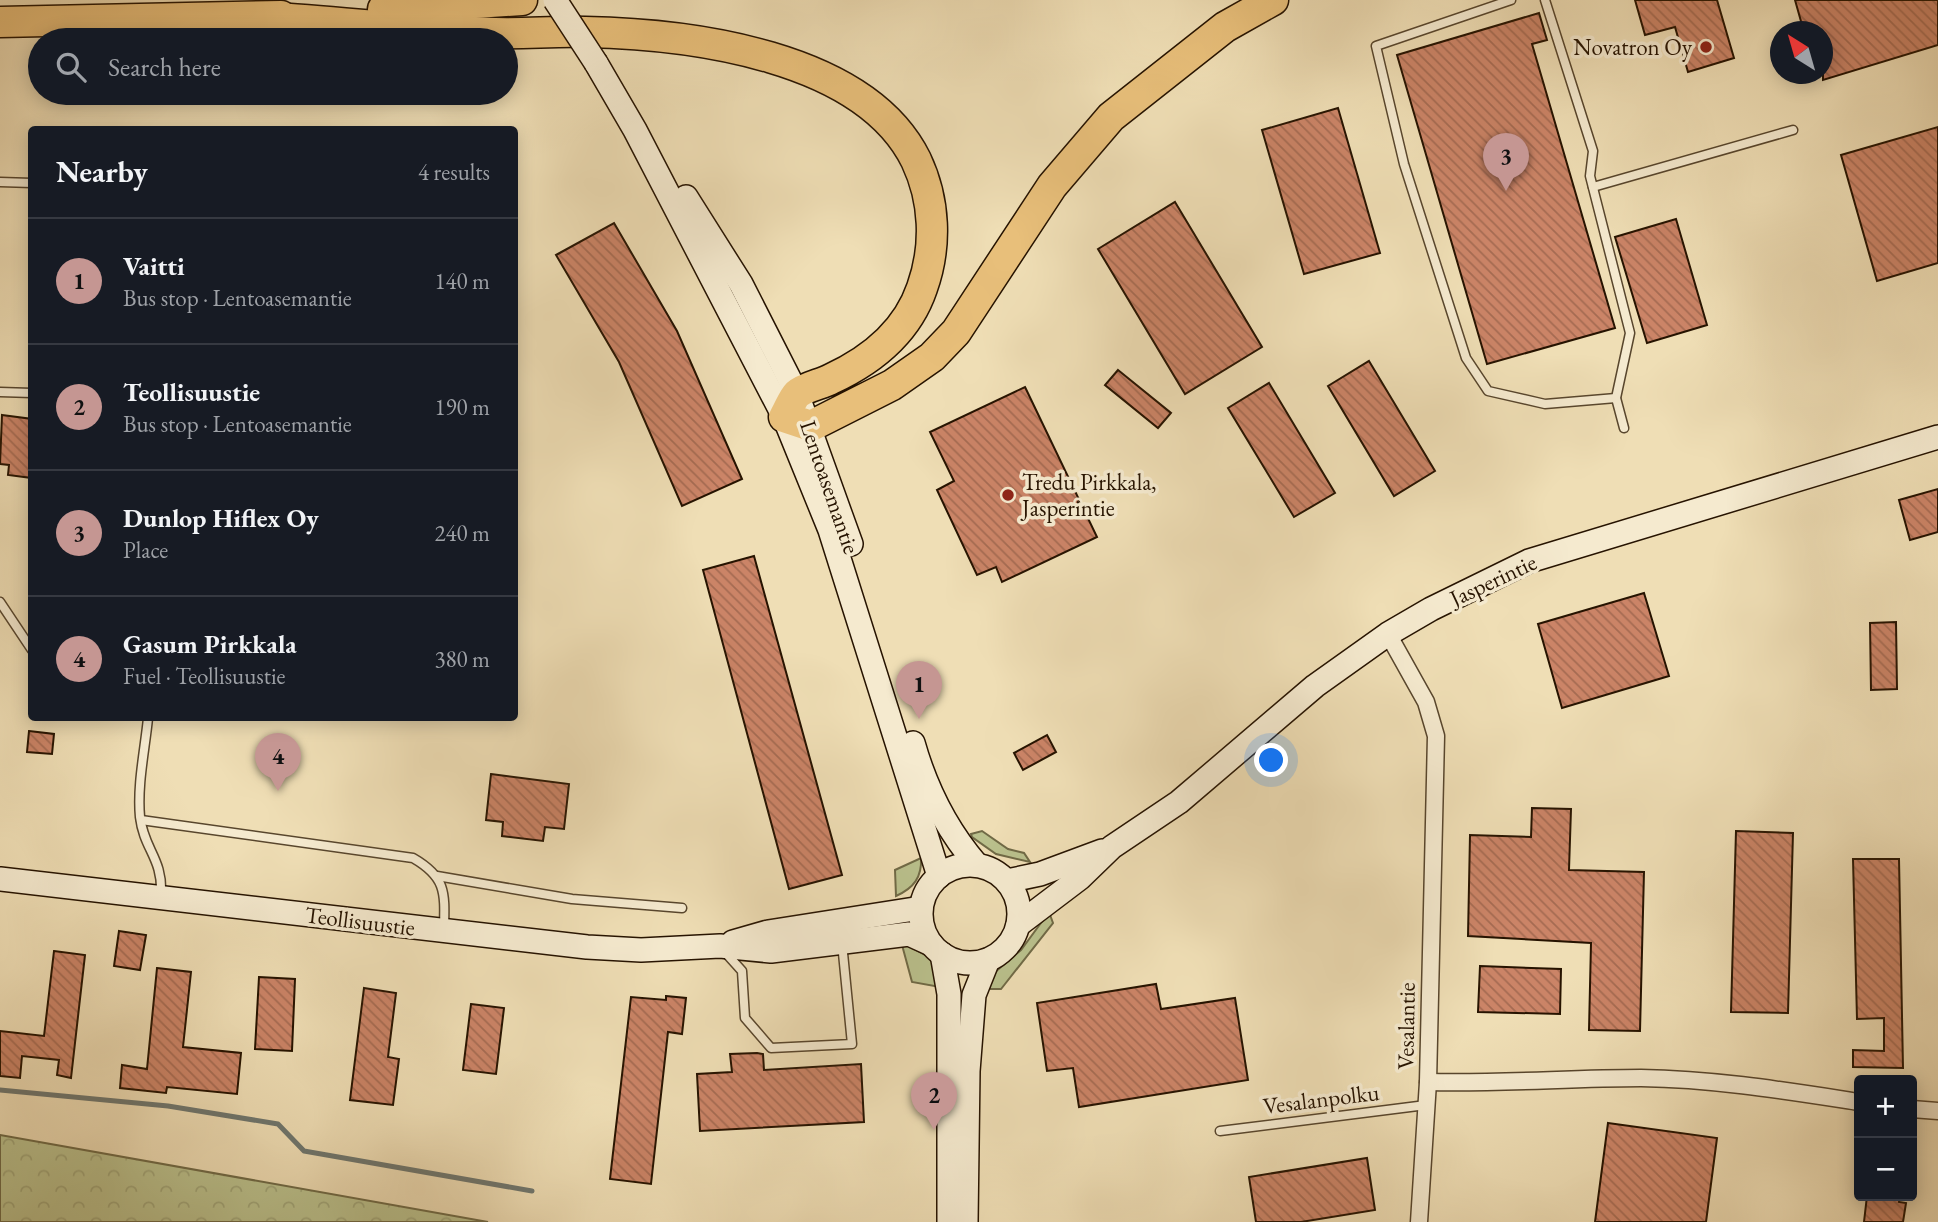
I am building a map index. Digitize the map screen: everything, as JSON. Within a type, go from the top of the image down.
[{"type":"highway","points":[[0,22],[262,17],[522,0]]},
{"type":"highway","points":[[798,412],[892,385],[932,357],[964,321],[1052,186],[1111,117],[1225,27],[1273,0]]},
{"type":"highway","points":[[262,17],[422,28]]},
{"type":"highway","points":[[518,33],[639,34],[683,40],[810,70],[867,100],[901,134],[923,176],[932,223],[928,271],[910,314],[880,350],[831,380],[798,412]]},
{"type":"main road","name":"Lentoasemantie","points":[[555,0],[635,130],[686,197],[741,284],[798,412],[919,763],[954,838],[977,865]]},
{"type":"main road","name":"Lentoasemantie","points":[[798,412],[838,554],[939,876]]},
{"type":"main road","name":"Jasperintie","points":[[1018,925],[1080,878],[1112,848],[1180,802],[1315,686],[1388,634],[1529,561],[1938,437]]},
{"type":"main road","name":"Jasperintie","points":[[1007,881],[1041,874],[1112,848]]},
{"type":"main road","points":[[936,949],[957,961],[972,963],[988,960],[1010,942],[1018,925],[1019,909],[1007,881],[988,868],[977,865],[950,869],[939,876],[924,896],[921,908],[924,933],[936,949],[949,994],[949,1222]]},
{"type":"main road","name":"Teollisuustie","points":[[0,879],[587,947],[641,950],[720,946],[771,951],[909,934],[936,949]]},
{"type":"main road","name":"Teollisuustie","points":[[720,946],[768,932],[921,908]]},
{"type":"main road","points":[[966,1222],[969,1058],[974,995],[988,960]]},
{"type":"street","name":"Vesalantie","points":[[1388,634],[1426,702],[1436,736],[1428,1082],[1492,1084],[1640,1078],[1694,1080],[1854,1101]]},
{"type":"street","points":[[1419,1222],[1428,1082]]},
{"type":"street","points":[[1917,1109],[1938,1111]]},
{"type":"lane","points":[[1511,0],[1376,46],[1405,164],[1466,358],[1488,391],[1545,404],[1616,398]]},
{"type":"lane","points":[[1545,0],[1593,151],[1590,176],[1630,333],[1616,398],[1624,429]]},
{"type":"lane","points":[[1593,187],[1793,130]]},
{"type":"lane","points":[[0,182],[28,183]]},
{"type":"lane","points":[[0,392],[28,393]]},
{"type":"lane","points":[[0,602],[28,644]]},
{"type":"lane","points":[[148,721],[141,820],[145,841],[159,864],[162,876],[161,898]]},
{"type":"lane","points":[[141,820],[412,858],[432,869],[442,885],[445,903],[444,931]]},
{"type":"lane","points":[[437,876],[572,899],[682,908]]},
{"type":"lane","points":[[720,946],[742,971],[745,1018],[771,1048],[852,1044],[842,942]]},
{"type":"lane","name":"Vesalanpolku","points":[[1220,1131],[1426,1105]]},
{"type":"green space","points":[[982,831],[1008,849],[1024,853],[1030,862],[996,854],[972,837],[971,834]]},
{"type":"green space","points":[[921,858],[916,881],[896,896],[895,870]]},
{"type":"green space","points":[[1049,912],[1053,923],[1001,989],[986,989],[994,973],[1021,950]]},
{"type":"green space","points":[[905,944],[931,958],[940,987],[912,982],[902,945]]},
{"type":"green space","points":[[0,1135],[488,1222],[0,1222]]},
{"type":"building","name":"Novatron Oy","points":[[1635,0],[1717,0],[1734,58],[1688,72],[1675,27],[1645,35]]},
{"type":"building","points":[[1795,0],[1938,0],[1938,45],[1833,77],[1833,21],[1801,21]]},
{"type":"building","points":[[1539,13],[1547,40],[1532,44],[1615,328],[1487,364],[1397,55]]},
{"type":"building","points":[[1338,108],[1380,253],[1304,274],[1262,130]]},
{"type":"building","points":[[1938,127],[1938,263],[1877,281],[1841,155]]},
{"type":"building","points":[[1175,202],[1262,347],[1185,394],[1098,249]]},
{"type":"building","points":[[1676,219],[1707,325],[1647,343],[1615,237]]},
{"type":"building","points":[[614,223],[677,331],[742,479],[682,506],[619,362],[556,255]]},
{"type":"building","points":[[1369,361],[1435,471],[1394,496],[1328,386]]},
{"type":"building","points":[[1118,370],[1171,413],[1158,428],[1105,385]]},
{"type":"building","points":[[1269,383],[1335,493],[1294,517],[1228,408]]},
{"type":"building","points":[[1025,387],[1097,537],[1002,582],[996,567],[977,575],[937,490],[954,481],[930,432]]},
{"type":"building","points":[[2,415],[28,418],[28,478],[8,475],[9,465],[0,464]]},
{"type":"building","points":[[1938,489],[1938,532],[1910,540],[1899,500]]},
{"type":"building","points":[[754,556],[842,875],[789,889],[703,570]]},
{"type":"building","points":[[1644,593],[1669,676],[1562,708],[1538,624]]},
{"type":"building","points":[[1896,622],[1897,689],[1871,690],[1870,623]]},
{"type":"building","points":[[29,731],[54,734],[52,754],[27,752]]},
{"type":"building","points":[[1047,735],[1056,752],[1023,770],[1014,753]]},
{"type":"building","points":[[491,774],[569,784],[564,829],[545,827],[543,841],[502,836],[503,822],[486,820]]},
{"type":"building","points":[[1532,808],[1571,809],[1569,870],[1644,872],[1640,1031],[1589,1030],[1591,943],[1468,936],[1470,835],[1531,837]]},
{"type":"building","points":[[1736,831],[1793,833],[1788,1013],[1731,1012]]},
{"type":"building","points":[[1853,859],[1899,859],[1903,1068],[1853,1067],[1853,1050],[1884,1051],[1884,1018],[1857,1019]]},
{"type":"building","points":[[119,931],[146,935],[140,970],[114,966]]},
{"type":"building","points":[[54,951],[85,955],[71,1078],[57,1075],[59,1060],[22,1056],[20,1078],[0,1076],[0,1031],[44,1036]]},
{"type":"building","points":[[1480,966],[1561,969],[1560,1014],[1478,1012]]},
{"type":"building","points":[[157,968],[191,972],[183,1047],[241,1053],[237,1094],[167,1087],[166,1093],[120,1088],[122,1065],[147,1069]]},
{"type":"building","points":[[259,977],[295,979],[292,1051],[255,1049]]},
{"type":"building","points":[[1156,984],[1161,1009],[1235,998],[1248,1080],[1079,1107],[1073,1068],[1047,1071],[1037,1003]]},
{"type":"building","points":[[364,988],[396,993],[388,1057],[399,1059],[393,1105],[350,1100]]},
{"type":"building","points":[[666,996],[686,998],[682,1034],[668,1032],[651,1184],[610,1179],[631,997],[666,1000]]},
{"type":"building","points":[[471,1004],[504,1008],[496,1074],[463,1070]]},
{"type":"building","points":[[730,1054],[763,1054],[764,1070],[861,1064],[864,1122],[700,1131],[697,1074],[732,1072]]},
{"type":"building","points":[[1608,1123],[1717,1138],[1706,1222],[1595,1222]]},
{"type":"building","points":[[1367,1158],[1375,1210],[1301,1222],[1256,1222],[1249,1177]]},
{"type":"building","points":[[1866,1201],[1906,1203],[1903,1222],[1864,1222]]},
{"type":"waterway","points":[[0,1090],[168,1106],[278,1124],[304,1151],[532,1191]]},
{"type":"place","name":"Novatron Oy","points":[[1706,47]]},
{"type":"place","name":"Dunlop Hiflex Oy","points":[[1506,191]]},
{"type":"place","name":"Tredu Pirkkala, Jasperintie","points":[[1008,495]]},
{"type":"place","name":"Vaitti","points":[[919,719]]},
{"type":"place","name":"Gasum Pirkkala","points":[[278,791]]},
{"type":"place","name":"Teollisuustie","points":[[934,1130]]}]
